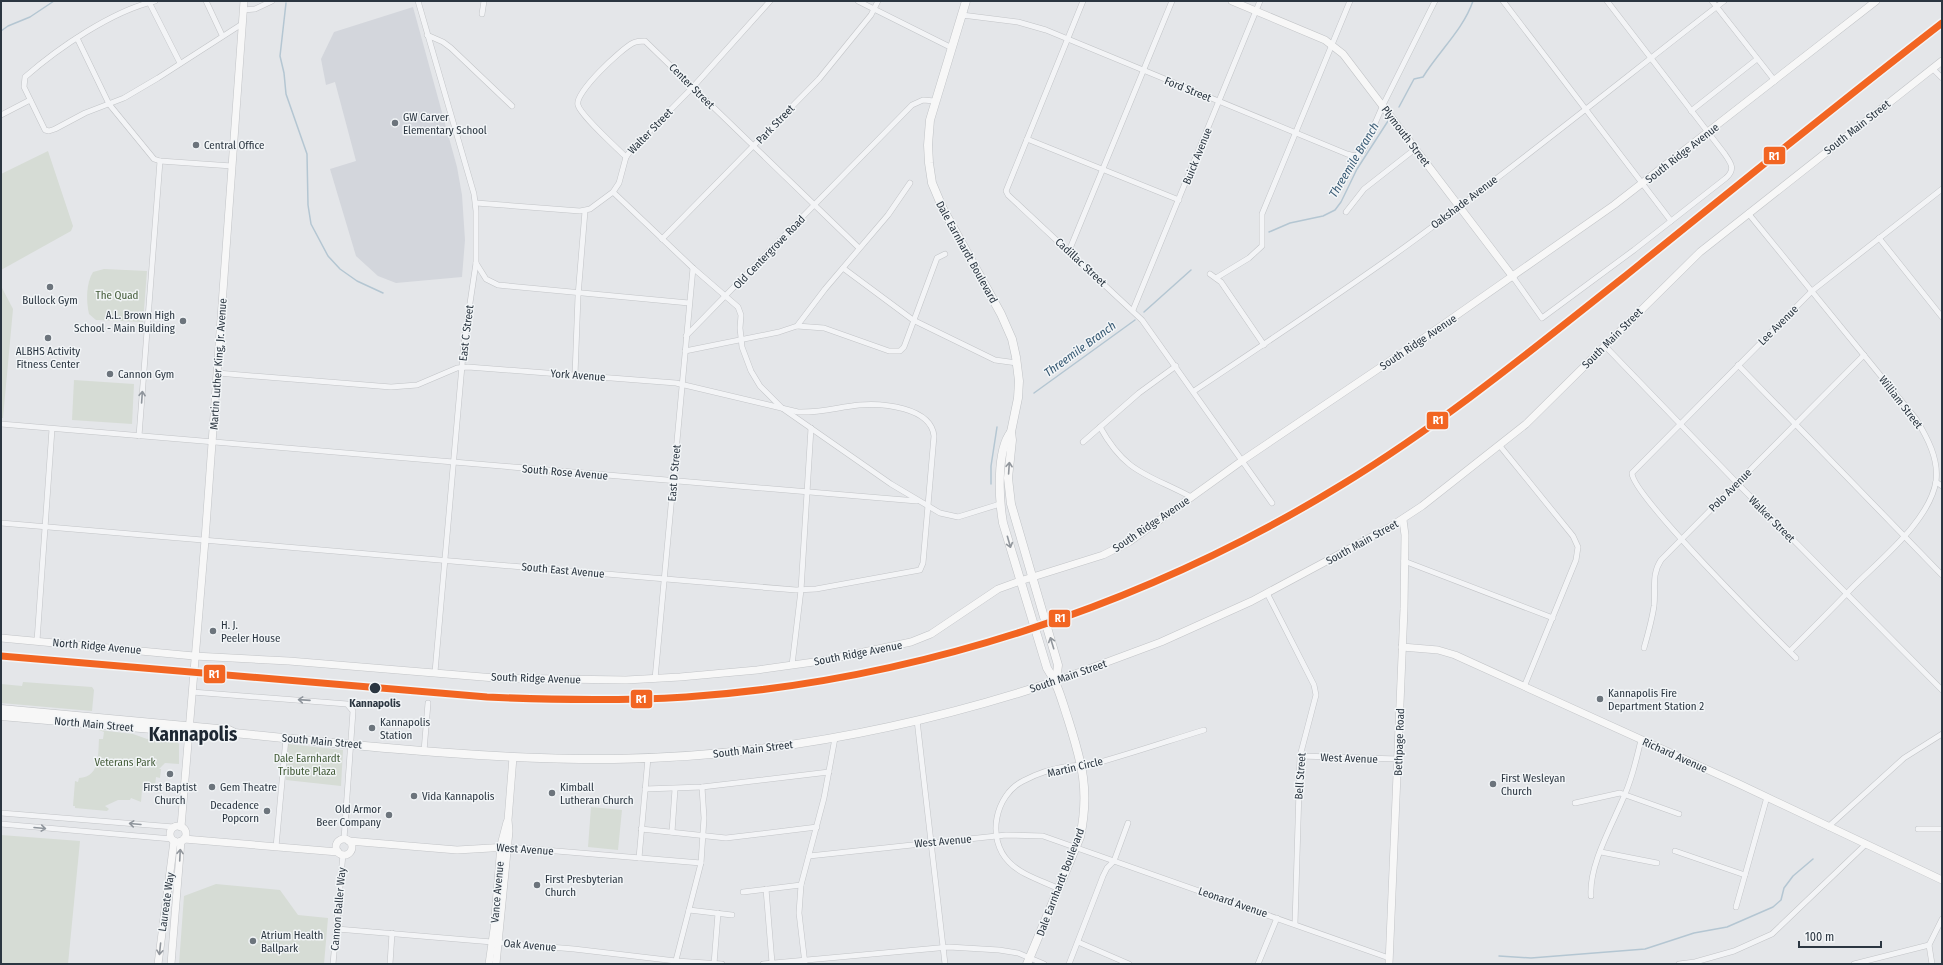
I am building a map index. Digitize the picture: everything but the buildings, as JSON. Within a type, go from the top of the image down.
[{"type":"main road","name":"Dale Earnhardt Boulevard","points":[[966,1],[930,120],[928,145],[929,164],[936,195],[942,209],[1004,319],[1012,339],[1017,363],[1018,398],[1011,432],[1012,440],[1008,478],[1011,504],[1019,536],[1058,665],[1056,682]]},
{"type":"main road","name":"Dale Earnhardt Boulevard","points":[[1011,432],[1006,439],[1001,466],[1000,504],[1003,523],[1047,668],[1056,682],[1082,765],[1085,780],[1084,817],[1076,848],[1029,961]]},
{"type":"main road","points":[[1000,504],[1006,508],[1019,536]]},
{"type":"main road","name":"South Main Street","points":[[1,709],[189,729],[229,730],[235,733],[424,751],[513,757],[648,758],[725,752],[835,738],[918,720],[1056,682]]},
{"type":"main road","name":"North Main Street","points":[[1,716],[189,729]]},
{"type":"street","points":[[206,1],[222,35]]},
{"type":"street","name":"Martin Luther King, Jr. Avenue","points":[[189,729],[205,540],[244,1]]},
{"type":"street","points":[[243,10],[255,9],[272,1]]},
{"type":"street","name":"East C Street","points":[[418,1],[476,203],[476,263],[462,367],[435,672]]},
{"type":"street","points":[[482,14],[484,1]]},
{"type":"street","name":"Walter Street","points":[[585,211],[595,206],[613,192],[619,182],[626,157],[693,87],[770,1]]},
{"type":"street","points":[[858,1],[952,48]]},
{"type":"street","name":"Park Street","points":[[662,239],[819,79],[839,56],[874,9],[878,1]]},
{"type":"street","name":"Cadillac Street","points":[[1083,1],[1006,191],[1008,195],[1133,310],[1158,339],[1272,503]]},
{"type":"street","points":[[1069,251],[1172,1]]},
{"type":"street","name":"Plymouth Street","points":[[1232,1],[1332,44],[1343,54],[1513,277],[1542,318],[1671,221]]},
{"type":"street","name":"Buick Avenue","points":[[1133,310],[1260,1]]},
{"type":"street","points":[[1216,278],[1249,258],[1262,246],[1262,214],[1350,1]]},
{"type":"street","points":[[1383,105],[1435,1]]},
{"type":"street","points":[[1503,1],[1671,221],[1726,178],[1732,169],[1730,161],[1607,1]]},
{"type":"street","points":[[1712,1],[1775,81]]},
{"type":"street","name":"Oakshade Avenue","points":[[1194,391],[1264,345],[1391,256],[1459,206],[1724,1]]},
{"type":"street","name":"South Ridge Avenue","points":[[194,656],[435,672],[495,678],[626,680],[655,679],[792,665],[821,661],[911,642],[931,634],[986,596],[1031,577],[1114,551],[1243,460],[1513,277],[1643,183],[1876,1]]},
{"type":"street","points":[[180,64],[152,2],[116,16],[76,38],[45,59],[25,77],[24,87],[45,130],[50,131],[85,113],[109,104],[151,82],[180,64],[222,35],[242,24]]},
{"type":"street","name":"Ford Street","points":[[962,15],[1022,23],[1067,39],[1295,133],[1355,156],[1363,151],[1383,105]]},
{"type":"street","points":[[427,35],[437,39],[451,48],[512,106]]},
{"type":"street","points":[[76,38],[109,104],[154,159],[160,161],[232,166]]},
{"type":"street","name":"Center Street","points":[[626,157],[584,115],[577,104],[578,98],[582,91],[629,45],[640,41],[645,41],[859,248]]},
{"type":"street","points":[[1691,111],[1758,59]]},
{"type":"street","name":"South Main Street","points":[[1056,682],[1161,642],[1267,593],[1403,520],[1500,446],[1540,412],[1700,252],[1942,61]]},
{"type":"street","points":[[1932,68],[1942,78]]},
{"type":"street","points":[[1,115],[30,100]]},
{"type":"street","name":"Old Centergrove Road","points":[[935,101],[923,100],[912,105],[726,296],[738,307],[740,312],[741,340],[745,356],[755,379],[766,393],[782,408],[917,501],[940,513],[955,517],[1000,504]]},
{"type":"street","points":[[1027,139],[1179,200]]},
{"type":"street","points":[[1346,212],[1364,189],[1416,149]]},
{"type":"street","points":[[139,436],[160,161]]},
{"type":"street","points":[[797,326],[803,316],[888,215],[910,183]]},
{"type":"street","name":"Lee Avenue","points":[[1682,539],[1632,478],[1635,469],[1812,292],[1942,189]]},
{"type":"street","points":[[613,192],[693,268],[726,296],[686,336]]},
{"type":"street","points":[[476,203],[564,211],[585,211],[578,292],[575,375]]},
{"type":"street","name":"William Street","points":[[1748,213],[1916,419],[1925,434],[1934,460],[1936,482],[1928,503],[1904,536],[1790,651]]},
{"type":"street","points":[[1879,238],[1942,317]]},
{"type":"street","points":[[685,351],[779,332],[797,326],[824,328],[895,352],[900,351],[904,347],[937,258],[945,254]]},
{"type":"street","points":[[476,263],[486,279],[498,285],[689,303]]},
{"type":"street","name":"East D Street","points":[[655,679],[693,268]]},
{"type":"street","points":[[843,268],[913,320],[995,360],[1017,363]]},
{"type":"street","points":[[1210,274],[1216,278],[1264,345]]},
{"type":"street","name":"Walker Street","points":[[1605,346],[1737,483],[1942,690]]},
{"type":"street","name":"Polo Avenue","points":[[1644,648],[1654,603],[1654,576],[1656,568],[1682,539],[1864,355]]},
{"type":"street","points":[[1738,365],[1942,575]]},
{"type":"street","points":[[1084,442],[1139,393],[1176,366]]},
{"type":"street","name":"York Avenue","points":[[217,373],[391,387],[417,384],[462,367],[682,384],[782,408],[805,412],[859,405],[884,405],[918,414],[928,420],[932,427],[934,444],[928,507]]},
{"type":"street","name":"South Rose Avenue","points":[[1,424],[917,501]]},
{"type":"street","points":[[792,665],[801,590],[810,428]]},
{"type":"street","points":[[1100,428],[1115,451],[1132,467],[1155,481],[1191,497]]},
{"type":"street","points":[[37,641],[52,429]]},
{"type":"street","points":[[1500,446],[1573,536],[1578,547],[1572,572],[1524,686]]},
{"type":"street","points":[[1936,482],[1942,486]]},
{"type":"street","name":"South East Avenue","points":[[1,523],[801,590],[920,570],[923,563],[928,507]]},
{"type":"street","name":"Bethpage Road","points":[[1389,961],[1402,647],[1405,535],[1403,520]]},
{"type":"street","points":[[1682,539],[1796,658]]},
{"type":"street","points":[[1404,561],[1553,618]]},
{"type":"street","name":"Bell Street","points":[[1267,593],[1316,690],[1316,702],[1300,756],[1295,924]]},
{"type":"street","name":"North Ridge Avenue","points":[[1,638],[194,656]]},
{"type":"street","name":"Richard Avenue","points":[[1402,647],[1438,650],[1455,655],[1767,797],[1942,880]]},
{"type":"street","name":"Cannon Baller Way","points":[[192,692],[347,704],[353,711],[350,744],[347,840],[351,845],[351,850],[341,853]]},
{"type":"street","points":[[424,751],[428,703]]},
{"type":"street","points":[[918,720],[945,964]]},
{"type":"street","points":[[178,840],[170,832],[177,827],[189,729]]},
{"type":"street","name":"Martin Circle","points":[[1059,889],[1010,863],[1002,853],[997,836],[996,824],[1000,808],[1015,786],[1034,776],[1068,766],[1095,763],[1204,730]]},
{"type":"street","points":[[1828,827],[1904,758],[1942,734]]},
{"type":"street","points":[[276,847],[286,738]]},
{"type":"street","points":[[804,962],[800,913],[801,885],[830,772],[835,738]]},
{"type":"street","points":[[1591,896],[1590,883],[1635,766],[1641,740]]},
{"type":"street","name":"West Avenue","points":[[1300,756],[1398,759]]},
{"type":"street","name":"Vance Avenue","points":[[496,964],[496,942],[513,757]]},
{"type":"street","points":[[639,858],[648,758]]},
{"type":"street","points":[[645,789],[702,787],[830,772]]},
{"type":"street","points":[[676,963],[701,864],[704,812],[702,787]]},
{"type":"street","points":[[672,832],[675,788]]},
{"type":"street","points":[[1575,802],[1625,794],[1679,814]]},
{"type":"street","points":[[1736,907],[1767,797]]},
{"type":"street","points":[[1,814],[177,827],[185,832],[178,840]]},
{"type":"street","points":[[87,832],[88,820]]},
{"type":"street","points":[[1069,964],[1103,876],[1107,868],[1114,861],[1128,823]]},
{"type":"street","points":[[1,824],[341,853]]},
{"type":"street","points":[[641,829],[726,838],[817,827]]},
{"type":"street","points":[[1918,829],[1942,829]]},
{"type":"street","name":"West Avenue","points":[[809,856],[931,842],[1027,834],[1043,836],[1076,848]]},
{"type":"street","name":"Laureate Way","points":[[158,964],[178,840]]},
{"type":"street","name":"Laureate Way","points":[[171,964],[178,840]]},
{"type":"street","name":"Cannon Baller Way","points":[[333,964],[337,929],[341,853],[337,844],[340,840],[347,840]]},
{"type":"street","name":"West Avenue","points":[[347,840],[457,850],[504,847],[701,864]]},
{"type":"street","points":[[1679,964],[1695,962],[1766,938],[1866,844]]},
{"type":"street","name":"Leonard Avenue","points":[[1076,848],[1295,924],[1389,961]]},
{"type":"street","points":[[1675,851],[1745,875]]},
{"type":"street","points":[[1601,852],[1657,863]]},
{"type":"street","points":[[743,892],[801,885]]},
{"type":"street","points":[[766,889],[772,964]]},
{"type":"street","points":[[689,910],[732,915]]},
{"type":"street","points":[[714,964],[718,913]]},
{"type":"street","points":[[1258,964],[1277,918]]},
{"type":"street","points":[[1932,964],[1929,945],[1942,919]]},
{"type":"street","name":"Oak Avenue","points":[[337,929],[582,949],[676,963],[722,964]]},
{"type":"street","points":[[390,964],[392,933]]},
{"type":"street","name":"Vance Avenue","points":[[489,964],[496,942]]},
{"type":"street","points":[[1078,942],[1129,964]]},
{"type":"street","points":[[1854,964],[1929,945]]},
{"type":"street","points":[[763,964],[804,962],[943,947],[978,947],[1018,953],[1029,961],[1044,964]]},
{"type":"shaded area","name":"GW Carver Elementary School","points":[[413,7],[457,167],[462,195],[465,240],[462,277],[396,283],[378,276],[356,256],[330,169],[356,161],[335,82],[326,85],[321,59],[334,32]]},
{"type":"green space","points":[[48,151],[73,226],[71,231],[1,270],[1,174]]},
{"type":"green space","name":"The Quad","points":[[104,269],[147,271],[143,322],[96,320],[89,314],[87,298],[89,281],[93,272]]},
{"type":"green space","points":[[1,286],[13,309],[3,418],[1,418]]},
{"type":"green space","points":[[74,380],[134,384],[132,424],[72,420]]},
{"type":"green space","points":[[23,682],[92,687],[94,690],[92,711],[1,703],[1,684],[22,686]]},
{"type":"green space","name":"Veterans Park","points":[[99,730],[133,734],[147,739],[157,737],[174,738],[179,744],[179,764],[165,763],[159,769],[161,769],[160,778],[156,777],[155,786],[150,785],[149,790],[142,790],[141,802],[131,798],[130,800],[118,800],[105,806],[109,809],[107,811],[75,808],[75,806],[73,806],[75,781],[78,782],[79,778],[86,777],[91,774],[94,769],[98,758],[99,739],[103,739],[104,732]]},
{"type":"green space","name":"Dale Earnhardt Tribute Plaza","points":[[288,744],[343,750],[341,786],[286,780]]},
{"type":"green space","points":[[591,807],[622,810],[618,850],[588,847]]},
{"type":"green space","points":[[1,835],[80,841],[68,964],[1,964]]},
{"type":"green space","name":"Atrium Health Ballpark","points":[[216,884],[280,890],[298,915],[328,918],[324,964],[179,964],[184,896]]},
{"type":"waterway","points":[[1,31],[8,26],[30,17],[54,1]]},
{"type":"waterway","name":"Threemile Branch","points":[[1399,107],[1414,79],[1423,77],[1457,31],[1469,12],[1473,1]]},
{"type":"waterway","points":[[286,3],[280,56],[284,73],[286,94],[307,154],[308,205],[311,224],[328,256],[340,269],[357,281],[383,293]]},
{"type":"waterway","name":"Threemile Branch","points":[[1269,232],[1290,223],[1323,216],[1335,210],[1341,202],[1357,169],[1388,121]]},
{"type":"waterway","name":"Threemile Branch","points":[[1144,312],[1191,270]]},
{"type":"waterway","name":"Threemile Branch","points":[[1034,393],[1135,320]]},
{"type":"waterway","name":"Threemile Branch","points":[[991,484],[991,466],[997,427]]},
{"type":"waterway","points":[[1499,956],[1531,958],[1645,949],[1694,933],[1727,927],[1773,907],[1781,900],[1784,888],[1793,876],[1813,859]]},
{"type":"transit line","name":"R1","points":[[1,656],[487,697],[611,700],[686,697],[772,688],[858,674],[943,654],[1027,630],[1109,600],[1190,566],[1268,527],[1380,461],[1487,385],[1942,23]]},
{"type":"place","name":"GW Carver Elementary School","points":[[395,123]]},
{"type":"place","name":"Central Office","points":[[196,145]]},
{"type":"place","name":"Bullock Gym","points":[[50,287]]},
{"type":"place","name":"A.L. Brown High School - Main Building","points":[[183,321]]},
{"type":"place","name":"ALBHS Activity Fitness Center","points":[[48,338]]},
{"type":"place","name":"Cannon Gym","points":[[110,374]]},
{"type":"place","name":"H. J. Peeler House","points":[[213,631]]},
{"type":"place","name":"Kannapolis","points":[[375,688]]},
{"type":"place","name":"Kannapolis Fire Department Station 2","points":[[1600,699]]},
{"type":"place","name":"Kannapolis Station","points":[[372,728]]},
{"type":"place","name":"First Baptist Church","points":[[170,774]]},
{"type":"place","name":"First Wesleyan Church","points":[[1493,784]]},
{"type":"place","name":"Gem Theatre","points":[[212,787]]},
{"type":"place","name":"Kimball Lutheran Church","points":[[552,793]]},
{"type":"place","name":"Vida Kannapolis","points":[[414,796]]},
{"type":"place","name":"Decadence Popcorn","points":[[267,811]]},
{"type":"place","name":"Old Armor Beer Company","points":[[389,815]]},
{"type":"place","name":"First Presbyterian Church","points":[[537,885]]},
{"type":"place","name":"Atrium Health Ballpark","points":[[253,941]]},
{"type":"district","name":"Kannapolis","points":[[193,734]]}]
